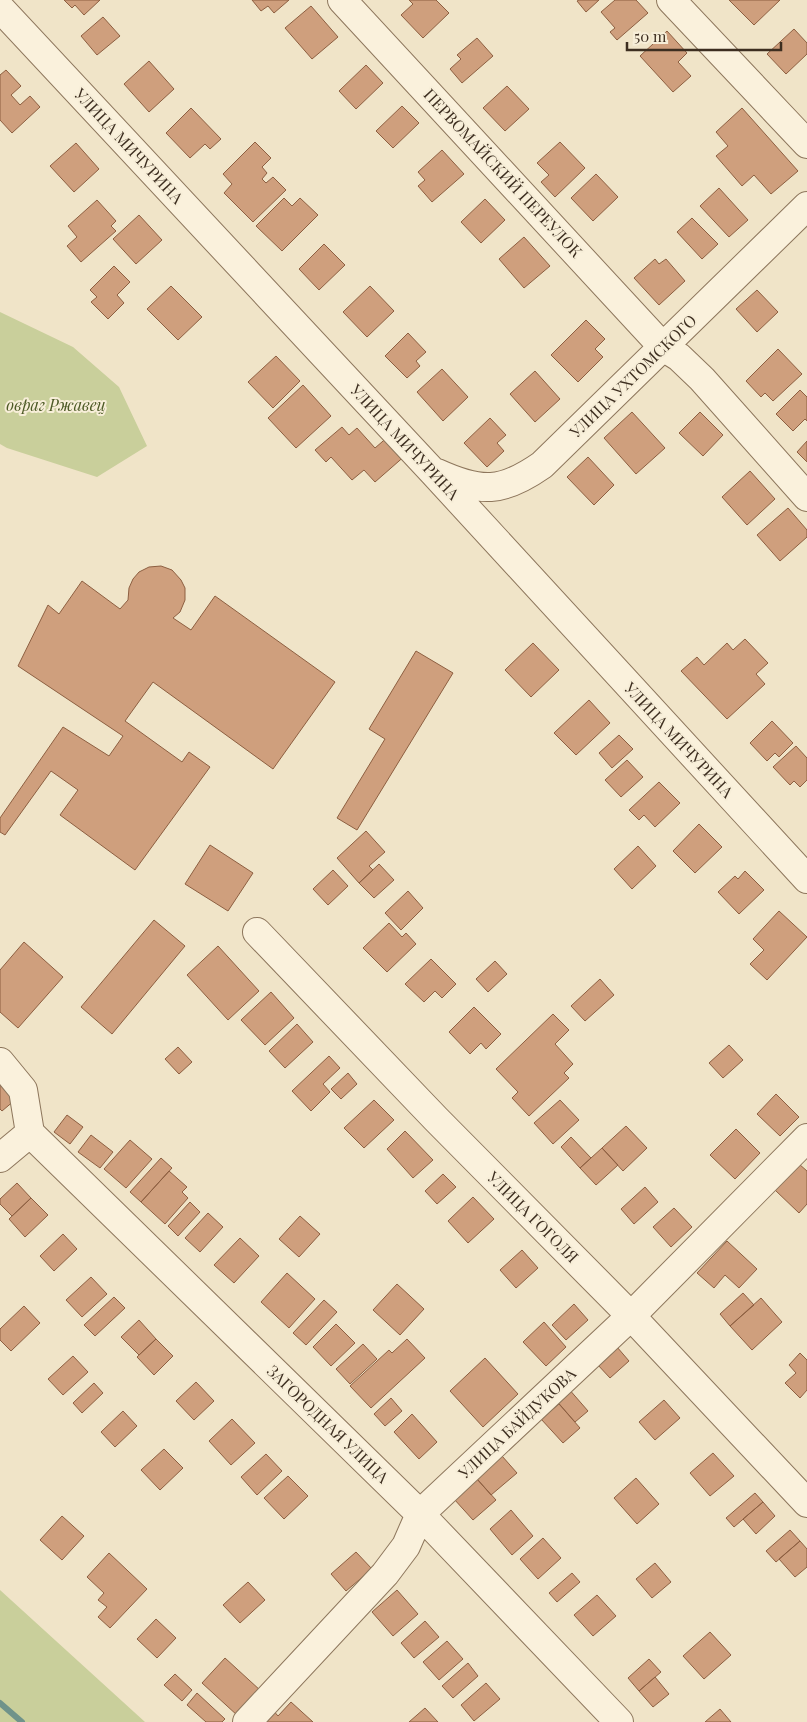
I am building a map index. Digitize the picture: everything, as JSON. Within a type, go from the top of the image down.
[{"type":"street","name":"ПЕРВОМАЙСКИЙ ПЕРЕУЛОК","points":[[342,0],[663,347],[679,357],[702,379],[807,497]]},
{"type":"street","points":[[671,0],[807,144]]},
{"type":"street","name":"УЛИЦА МИЧУРИНА","points":[[0,8],[434,472],[807,879]]},
{"type":"street","name":"УЛИЦА УХТОМСКОГО","points":[[434,472],[458,482],[481,488],[504,485],[524,478],[542,464],[807,206]]},
{"type":"street","name":"УЛИЦА ГОГОЛЯ","points":[[257,932],[436,1119],[631,1316],[807,1503]]},
{"type":"street","points":[[0,1062],[23,1090],[30,1132],[0,1158]]},
{"type":"street","name":"ЗАГОРОДНАЯ УЛИЦА","points":[[30,1132],[420,1514],[619,1722]]},
{"type":"street","name":"УЛИЦА БАЙДУКОВА","points":[[247,1722],[385,1574],[406,1546],[420,1514],[631,1316],[807,1138]]},
{"type":"green space","name":"овраг Ржавец","points":[[0,312],[73,347],[119,387],[147,446],[97,477],[7,448],[0,444]]},
{"type":"green space","points":[[0,1590],[145,1722],[0,1722]]},
{"type":"building","points":[[64,0],[100,0],[84,15],[75,5],[72,8]]},
{"type":"building","points":[[252,0],[289,0],[274,13],[268,6],[261,11]]},
{"type":"building","points":[[409,0],[436,0],[449,13],[423,38],[401,15],[413,4]]},
{"type":"building","points":[[599,0],[586,12],[577,1]]},
{"type":"building","points":[[615,0],[636,0],[648,13],[617,40],[610,32],[615,28],[601,12]]},
{"type":"building","points":[[729,0],[780,0],[754,25]]},
{"type":"building","points":[[311,6],[338,37],[312,59],[285,28]]},
{"type":"building","points":[[103,17],[120,36],[97,55],[81,36]]},
{"type":"building","points":[[794,29],[807,43],[807,54],[786,74],[767,54]]},
{"type":"building","points":[[667,31],[687,53],[678,62],[691,76],[673,92],[640,56]]},
{"type":"building","points":[[477,38],[493,56],[462,83],[450,69],[461,59],[457,55]]},
{"type":"building","points":[[149,61],[174,89],[149,112],[124,84]]},
{"type":"building","points":[[366,65],[383,83],[356,109],[339,91]]},
{"type":"building","points":[[6,70],[21,86],[11,95],[20,105],[30,96],[40,107],[12,133],[0,120],[0,75]]},
{"type":"building","points":[[507,86],[529,109],[505,131],[483,108]]},
{"type":"building","points":[[402,106],[419,123],[393,148],[376,131]]},
{"type":"building","points":[[191,108],[221,139],[210,149],[205,144],[190,158],[166,133]]},
{"type":"building","points":[[742,108],[798,171],[771,194],[754,175],[742,186],[716,156],[728,146],[716,132]]},
{"type":"building","points":[[255,142],[271,158],[262,167],[267,173],[262,179],[266,183],[273,177],[286,190],[253,222],[224,193],[232,184],[223,174]]},
{"type":"building","points":[[560,142],[585,168],[555,197],[541,182],[549,175],[537,163]]},
{"type":"building","points":[[76,143],[99,169],[74,192],[50,166]]},
{"type":"building","points":[[442,150],[464,174],[432,202],[418,186],[425,180],[418,172]]},
{"type":"building","points":[[596,174],[618,197],[593,221],[571,198]]},
{"type":"building","points":[[719,188],[748,220],[729,237],[700,206]]},
{"type":"building","points":[[284,198],[292,206],[300,198],[318,215],[282,251],[256,226]]},
{"type":"building","points":[[485,199],[505,220],[481,243],[461,222]]},
{"type":"building","points":[[97,200],[116,221],[111,226],[116,231],[81,262],[67,246],[77,237],[68,226]]},
{"type":"building","points":[[139,215],[162,240],[136,264],[113,239]]},
{"type":"building","points":[[692,218],[718,244],[702,259],[677,232]]},
{"type":"building","points":[[524,237],[550,266],[524,288],[499,259]]},
{"type":"building","points":[[324,244],[345,265],[319,290],[299,269]]},
{"type":"building","points":[[655,259],[659,264],[666,259],[685,281],[659,305],[634,278]]},
{"type":"building","points":[[114,266],[130,282],[117,295],[124,303],[108,319],[91,302],[97,297],[90,290]]},
{"type":"building","points":[[171,286],[202,317],[178,340],[147,309]]},
{"type":"building","points":[[370,286],[394,311],[367,337],[343,312]]},
{"type":"building","points":[[757,290],[778,312],[757,332],[736,309]]},
{"type":"building","points":[[586,320],[605,339],[595,349],[603,357],[578,382],[551,355]]},
{"type":"building","points":[[408,333],[426,352],[416,361],[420,366],[407,378],[385,356]]},
{"type":"building","points":[[778,349],[802,374],[773,401],[765,393],[761,397],[746,381]]},
{"type":"building","points":[[276,356],[300,381],[273,408],[248,382]]},
{"type":"building","points":[[442,369],[468,397],[443,421],[417,392]]},
{"type":"building","points":[[535,371],[560,399],[535,422],[510,394]]},
{"type":"building","points":[[303,385],[331,416],[296,448],[268,418]]},
{"type":"building","points":[[800,390],[807,397],[807,421],[805,419],[793,431],[776,414]]},
{"type":"building","points":[[632,412],[665,448],[636,474],[604,438]]},
{"type":"building","points":[[700,412],[723,435],[703,456],[679,433]]},
{"type":"building","points":[[490,418],[506,435],[497,443],[504,451],[487,467],[464,443]]},
{"type":"building","points":[[342,427],[349,435],[357,428],[375,448],[390,435],[407,454],[375,482],[364,470],[352,480],[331,457],[326,462],[315,450]]},
{"type":"building","points":[[807,441],[807,462],[797,452]]},
{"type":"building","points":[[588,457],[614,485],[594,505],[567,477]]},
{"type":"building","points":[[750,471],[775,499],[747,525],[722,497]]},
{"type":"building","points":[[788,508],[807,530],[807,537],[780,561],[757,535]]},
{"type":"building","points":[[161,566],[172,570],[185,588],[185,600],[180,612],[173,618],[191,630],[215,596],[335,682],[273,769],[153,682],[125,721],[182,762],[189,752],[210,767],[135,870],[60,815],[78,790],[51,771],[5,835],[0,832],[0,818],[63,727],[109,756],[123,736],[18,666],[48,605],[59,614],[82,581],[120,609],[128,600],[129,588],[139,572],[149,567]]},
{"type":"building","points":[[745,639],[768,663],[756,674],[765,684],[727,719],[681,671],[697,657],[704,665],[727,643],[733,650]]},
{"type":"building","points":[[533,643],[559,670],[531,697],[505,670]]},
{"type":"building","points":[[416,651],[453,673],[357,830],[337,818],[385,739],[369,729]]},
{"type":"building","points":[[589,700],[610,723],[576,755],[554,733]]},
{"type":"building","points":[[772,721],[793,743],[779,757],[775,753],[767,761],[750,743]]},
{"type":"building","points":[[619,735],[633,749],[612,768],[599,753]]},
{"type":"building","points":[[796,746],[807,758],[807,780],[800,787],[794,781],[790,785],[773,767]]},
{"type":"building","points":[[627,760],[643,777],[621,797],[605,780]]},
{"type":"building","points":[[659,782],[680,803],[655,827],[644,815],[639,820],[629,810]]},
{"type":"building","points":[[699,824],[722,847],[695,873],[673,851]]},
{"type":"building","points":[[366,831],[385,852],[369,866],[373,870],[359,883],[337,858]]},
{"type":"building","points":[[210,845],[253,873],[228,911],[185,884]]},
{"type":"building","points":[[638,846],[656,866],[632,889],[614,869]]},
{"type":"building","points":[[379,864],[394,880],[374,898],[359,883]]},
{"type":"building","points":[[333,870],[348,886],[328,905],[313,889]]},
{"type":"building","points":[[745,871],[764,890],[739,914],[718,892],[735,876],[738,879]]},
{"type":"building","points":[[408,891],[423,908],[401,930],[385,913]]},
{"type":"building","points":[[779,911],[807,937],[767,980],[750,964],[764,950],[753,939]]},
{"type":"building","points":[[154,920],[185,946],[112,1034],[81,1007]]},
{"type":"building","points":[[389,923],[402,937],[406,933],[416,944],[387,972],[363,948]]},
{"type":"building","points":[[24,942],[63,977],[18,1028],[0,1012],[0,970]]},
{"type":"building","points":[[218,946],[259,991],[228,1020],[187,975]]},
{"type":"building","points":[[431,959],[456,984],[442,998],[435,991],[424,1002],[405,984]]},
{"type":"building","points":[[495,961],[507,974],[488,992],[476,979]]},
{"type":"building","points":[[600,979],[614,995],[585,1021],[571,1006]]},
{"type":"building","points":[[271,992],[294,1018],[265,1045],[241,1020]]},
{"type":"building","points":[[474,1007],[501,1034],[486,1049],[481,1043],[470,1054],[449,1032]]},
{"type":"building","points":[[553,1014],[569,1030],[555,1044],[573,1064],[564,1073],[569,1078],[529,1116],[512,1098],[518,1092],[496,1069]]},
{"type":"building","points":[[297,1024],[313,1042],[285,1068],[269,1051]]},
{"type":"building","points":[[729,1045],[743,1060],[723,1078],[709,1063]]},
{"type":"building","points":[[178,1047],[192,1062],[179,1074],[165,1059]]},
{"type":"building","points":[[329,1056],[340,1068],[323,1084],[330,1092],[311,1111],[292,1091]]},
{"type":"building","points":[[348,1073],[357,1084],[341,1099],[331,1089]]},
{"type":"building","points":[[0,1083],[15,1100],[2,1111],[0,1109]]},
{"type":"building","points":[[776,1094],[799,1117],[780,1136],[757,1114]]},
{"type":"building","points":[[374,1100],[394,1120],[364,1148],[344,1128]]},
{"type":"building","points":[[560,1100],[579,1120],[553,1144],[534,1123]]},
{"type":"building","points":[[67,1115],[83,1127],[70,1144],[54,1132]]},
{"type":"building","points":[[626,1126],[647,1148],[623,1171],[602,1148]]},
{"type":"building","points":[[736,1129],[760,1153],[735,1179],[710,1155]]},
{"type":"building","points":[[405,1131],[433,1160],[413,1178],[387,1149]]},
{"type":"building","points":[[91,1135],[113,1152],[100,1168],[78,1152]]},
{"type":"building","points":[[571,1137],[591,1158],[580,1168],[561,1147]]},
{"type":"building","points":[[130,1140],[152,1159],[126,1188],[104,1169]]},
{"type":"building","points":[[602,1148],[618,1165],[596,1185],[580,1168]]},
{"type":"building","points":[[161,1158],[172,1168],[141,1202],[130,1192]]},
{"type":"building","points":[[799,1164],[807,1171],[807,1204],[799,1213],[775,1190]]},
{"type":"building","points":[[169,1171],[187,1187],[182,1192],[188,1198],[165,1224],[141,1202]]},
{"type":"building","points":[[443,1174],[456,1187],[437,1204],[425,1191]]},
{"type":"building","points":[[17,1183],[31,1198],[12,1216],[0,1204],[0,1199]]},
{"type":"building","points":[[645,1187],[658,1202],[634,1224],[621,1209]]},
{"type":"building","points":[[473,1197],[494,1219],[468,1243],[448,1221]]},
{"type":"building","points":[[31,1198],[48,1215],[25,1237],[9,1219]]},
{"type":"building","points":[[190,1202],[200,1212],[178,1236],[168,1226]]},
{"type":"building","points":[[674,1208],[692,1227],[671,1247],[653,1227]]},
{"type":"building","points":[[208,1213],[223,1227],[200,1252],[185,1238]]},
{"type":"building","points":[[300,1216],[320,1234],[299,1257],[279,1239]]},
{"type":"building","points":[[63,1234],[77,1249],[54,1271],[40,1256]]},
{"type":"building","points":[[240,1238],[259,1256],[234,1283],[214,1265]]},
{"type":"building","points":[[727,1241],[757,1269],[739,1288],[725,1275],[714,1288],[697,1273]]},
{"type":"building","points":[[522,1250],[538,1268],[516,1288],[500,1270]]},
{"type":"building","points":[[287,1273],[315,1299],[289,1328],[261,1302]]},
{"type":"building","points":[[91,1277],[107,1294],[82,1317],[66,1300]]},
{"type":"building","points":[[397,1284],[424,1309],[400,1335],[373,1310]]},
{"type":"building","points":[[743,1293],[754,1305],[730,1326],[720,1314]]},
{"type":"building","points":[[114,1297],[125,1308],[95,1336],[84,1325]]},
{"type":"building","points":[[761,1298],[782,1322],[752,1350],[730,1326]]},
{"type":"building","points":[[324,1300],[337,1312],[306,1345],[293,1333]]},
{"type":"building","points":[[574,1304],[588,1320],[566,1340],[552,1325]]},
{"type":"building","points":[[24,1306],[40,1323],[11,1351],[0,1340],[0,1329]]},
{"type":"building","points":[[139,1320],[156,1339],[139,1355],[121,1337]]},
{"type":"building","points":[[544,1322],[566,1347],[546,1366],[523,1342]]},
{"type":"building","points":[[336,1324],[355,1343],[331,1366],[313,1347]]},
{"type":"building","points":[[156,1339],[173,1356],[154,1375],[137,1357]]},
{"type":"building","points":[[407,1339],[425,1358],[371,1408],[350,1386],[389,1350],[392,1353]]},
{"type":"building","points":[[363,1344],[377,1359],[350,1384],[336,1369]]},
{"type":"building","points":[[617,1347],[629,1361],[610,1378],[597,1364]]},
{"type":"building","points":[[800,1353],[807,1360],[807,1390],[800,1398],[785,1383],[796,1373],[789,1365]]},
{"type":"building","points":[[73,1356],[88,1372],[63,1395],[48,1379]]},
{"type":"building","points":[[485,1358],[518,1394],[483,1427],[450,1391]]},
{"type":"building","points":[[196,1382],[214,1401],[194,1420],[176,1401]]},
{"type":"building","points":[[94,1383],[103,1393],[82,1413],[73,1403]]},
{"type":"building","points":[[568,1388],[588,1411],[575,1422],[555,1399]]},
{"type":"building","points":[[391,1398],[402,1411],[385,1426],[374,1414]]},
{"type":"building","points":[[664,1400],[680,1418],[655,1440],[639,1422]]},
{"type":"building","points":[[559,1404],[580,1428],[563,1443],[541,1419]]},
{"type":"building","points":[[123,1411],[137,1426],[115,1447],[101,1432]]},
{"type":"building","points":[[412,1414],[437,1442],[419,1459],[394,1432]]},
{"type":"building","points":[[232,1419],[255,1443],[231,1465],[209,1441]]},
{"type":"building","points":[[164,1449],[183,1468],[160,1490],[141,1470]]},
{"type":"building","points":[[713,1453],[734,1476],[710,1496],[690,1473]]},
{"type":"building","points":[[266,1454],[282,1471],[257,1495],[241,1477]]},
{"type":"building","points":[[502,1456],[517,1473],[491,1495],[477,1479]]},
{"type":"building","points":[[288,1476],[308,1496],[284,1519],[264,1498]]},
{"type":"building","points":[[636,1478],[659,1504],[637,1524],[614,1498]]},
{"type":"building","points":[[477,1479],[496,1500],[473,1520],[454,1499]]},
{"type":"building","points":[[755,1493],[763,1502],[734,1527],[726,1518]]},
{"type":"building","points":[[763,1502],[775,1516],[756,1534],[743,1519]]},
{"type":"building","points":[[511,1510],[533,1536],[512,1555],[490,1529]]},
{"type":"building","points":[[62,1516],[84,1536],[62,1560],[40,1540]]},
{"type":"building","points":[[790,1530],[800,1541],[776,1562],[766,1551]]},
{"type":"building","points":[[543,1538],[561,1558],[538,1579],[520,1559]]},
{"type":"building","points":[[800,1541],[807,1549],[807,1567],[795,1577],[779,1559]]},
{"type":"building","points":[[356,1552],[372,1569],[346,1591],[331,1574]]},
{"type":"building","points":[[109,1553],[147,1589],[110,1628],[98,1617],[107,1607],[98,1600],[104,1593],[87,1577]]},
{"type":"building","points":[[655,1563],[671,1582],[652,1598],[636,1579]]},
{"type":"building","points":[[572,1573],[580,1582],[557,1602],[549,1593]]},
{"type":"building","points":[[248,1582],[265,1600],[240,1623],[223,1605]]},
{"type":"building","points":[[397,1590],[418,1614],[393,1636],[372,1612]]},
{"type":"building","points":[[597,1595],[616,1616],[593,1636],[574,1615]]},
{"type":"building","points":[[156,1619],[176,1638],[157,1658],[137,1639]]},
{"type":"building","points":[[425,1621],[439,1637],[414,1658],[401,1643]]},
{"type":"building","points":[[710,1632],[731,1655],[704,1679],[683,1656]]},
{"type":"building","points":[[447,1641],[463,1659],[439,1680],[423,1662]]},
{"type":"building","points":[[225,1658],[261,1691],[238,1716],[202,1683]]},
{"type":"building","points":[[649,1659],[661,1672],[639,1691],[628,1678]]},
{"type":"building","points":[[468,1663],[478,1676],[453,1698],[442,1686]]},
{"type":"building","points":[[175,1674],[192,1690],[182,1701],[164,1685]]},
{"type":"building","points":[[655,1677],[669,1694],[653,1707],[639,1691]]},
{"type":"building","points":[[486,1683],[500,1699],[474,1721],[461,1705]]},
{"type":"building","points":[[197,1693],[225,1719],[222,1722],[206,1722],[187,1705]]},
{"type":"building","points":[[291,1702],[313,1722],[261,1722],[272,1709],[278,1716]]},
{"type":"building","points":[[425,1708],[438,1722],[409,1722]]},
{"type":"building","points":[[720,1709],[731,1722],[705,1722]]},
{"type":"waterway","points":[[0,1703],[22,1722]]}]
